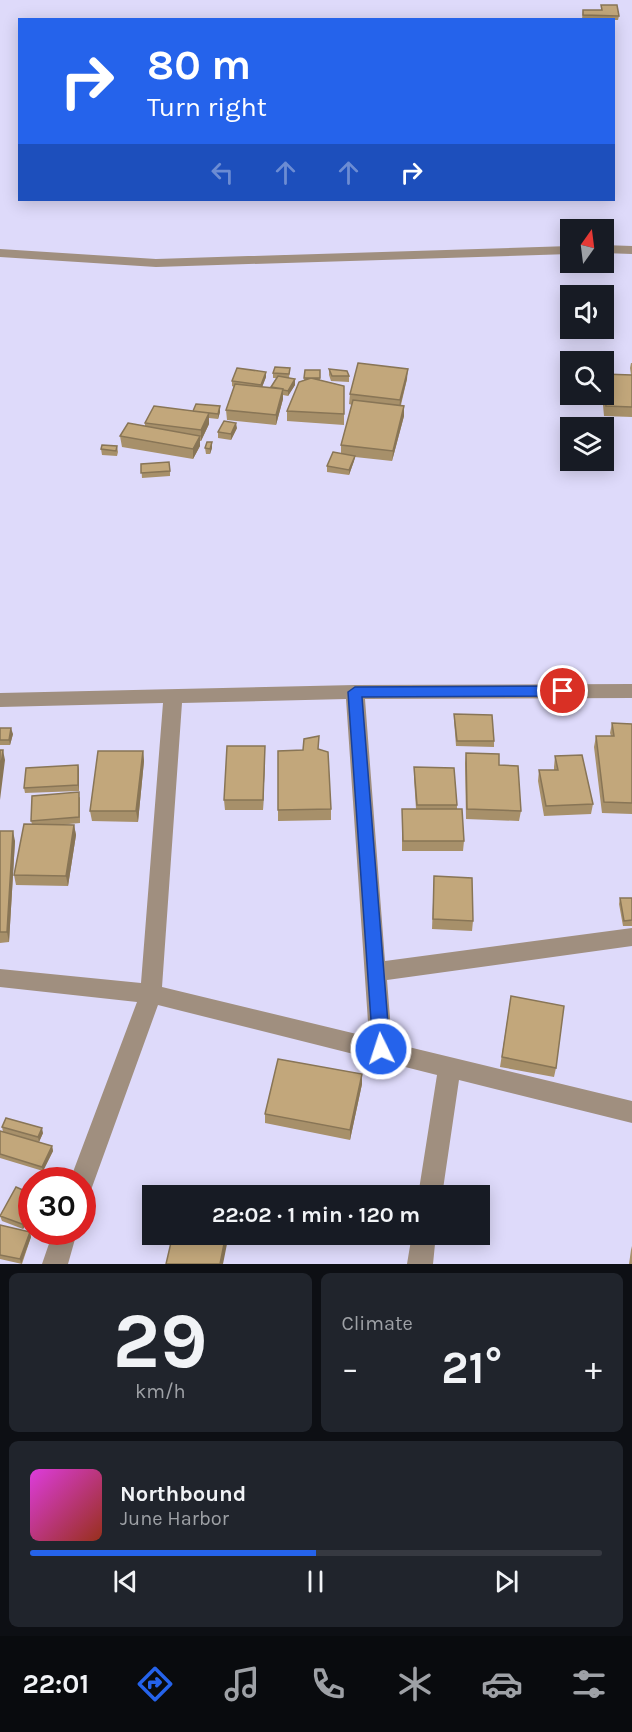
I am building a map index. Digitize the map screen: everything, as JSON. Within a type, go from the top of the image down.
[{"type":"street","points":[[0,700],[355,692],[632,691]]},
{"type":"street","points":[[355,692],[381,1049]]},
{"type":"street","points":[[88,1167],[151,994],[173,696]]},
{"type":"street","points":[[376,972],[632,937]]},
{"type":"street","points":[[0,978],[151,994],[632,1112]]},
{"type":"street","points":[[432,1185],[450,1067]]},
{"type":"street","points":[[54,1264],[61,1245]]},
{"type":"street","points":[[420,1264],[423,1245]]},
{"type":"lane","points":[[614,249],[632,250]]},
{"type":"lane","points":[[0,253],[156,263],[560,250]]},
{"type":"building","points":[[601,5],[617,5],[619,16],[583,15],[583,10],[602,10]]},
{"type":"building","points":[[358,363],[408,369],[400,400],[350,394]]},
{"type":"building","points":[[275,367],[290,368],[289,374],[273,373]]},
{"type":"building","points":[[237,368],[266,372],[261,385],[232,381]]},
{"type":"building","points":[[329,369],[347,371],[349,376],[332,376]]},
{"type":"building","points":[[305,370],[320,370],[320,378],[304,378]]},
{"type":"building","points":[[614,374],[632,375],[632,407],[606,406],[614,405]]},
{"type":"building","points":[[278,376],[295,379],[288,391],[271,387]]},
{"type":"building","points":[[311,378],[344,386],[344,414],[287,411],[299,382]]},
{"type":"building","points":[[235,384],[283,389],[276,415],[226,410]]},
{"type":"building","points":[[353,400],[404,406],[393,451],[341,445]]},
{"type":"building","points":[[196,404],[220,406],[218,414],[193,411]]},
{"type":"building","points":[[154,406],[209,413],[201,430],[145,423]]},
{"type":"building","points":[[224,421],[236,423],[231,434],[218,432]]},
{"type":"building","points":[[128,423],[200,436],[193,449],[120,436]]},
{"type":"building","points":[[207,442],[212,442],[210,449],[205,448]]},
{"type":"building","points":[[102,445],[117,446],[116,451],[101,449]]},
{"type":"building","points":[[333,452],[355,456],[349,470],[327,466]]},
{"type":"building","points":[[169,462],[170,471],[141,473],[141,464]]},
{"type":"building","points":[[454,714],[492,715],[494,741],[457,741]]},
{"type":"building","points":[[612,723],[632,724],[632,803],[604,802],[596,736],[614,736]]},
{"type":"building","points":[[0,728],[11,728],[9,740],[0,740]]},
{"type":"building","points":[[319,736],[318,749],[328,752],[331,809],[278,810],[278,751],[303,750],[304,739]]},
{"type":"building","points":[[227,746],[265,746],[263,800],[224,800]]},
{"type":"building","points":[[0,750],[3,750],[0,772]]},
{"type":"building","points":[[98,751],[143,751],[136,811],[90,811]]},
{"type":"building","points":[[466,753],[499,754],[499,765],[518,766],[521,811],[467,809]]},
{"type":"building","points":[[582,755],[593,804],[546,806],[539,770],[558,770],[555,756]]},
{"type":"building","points":[[78,765],[78,785],[24,788],[26,768]]},
{"type":"building","points":[[414,767],[454,768],[457,805],[417,805]]},
{"type":"building","points":[[79,792],[79,817],[31,821],[32,796]]},
{"type":"building","points":[[402,809],[462,809],[464,841],[403,841]]},
{"type":"building","points":[[24,824],[74,825],[66,876],[14,875]]},
{"type":"building","points":[[0,831],[13,831],[7,932],[0,932]]},
{"type":"building","points":[[434,876],[472,878],[473,921],[433,919]]},
{"type":"building","points":[[620,898],[632,898],[632,920],[624,921]]},
{"type":"building","points":[[511,996],[564,1006],[556,1068],[502,1057]]},
{"type":"building","points":[[278,1059],[362,1074],[350,1130],[265,1114]]},
{"type":"building","points":[[6,1118],[42,1128],[38,1137],[2,1127]]},
{"type":"building","points":[[0,1131],[52,1146],[42,1167],[0,1154]]},
{"type":"building","points":[[16,1187],[18,1188],[18,1223],[0,1216]]},
{"type":"building","points":[[0,1225],[18,1229],[18,1245],[25,1245],[20,1259],[0,1255]]},
{"type":"building","points":[[170,1245],[224,1245],[220,1264],[166,1264]]},
{"type":"route","points":[[381,1049],[355,692],[563,691]]}]
